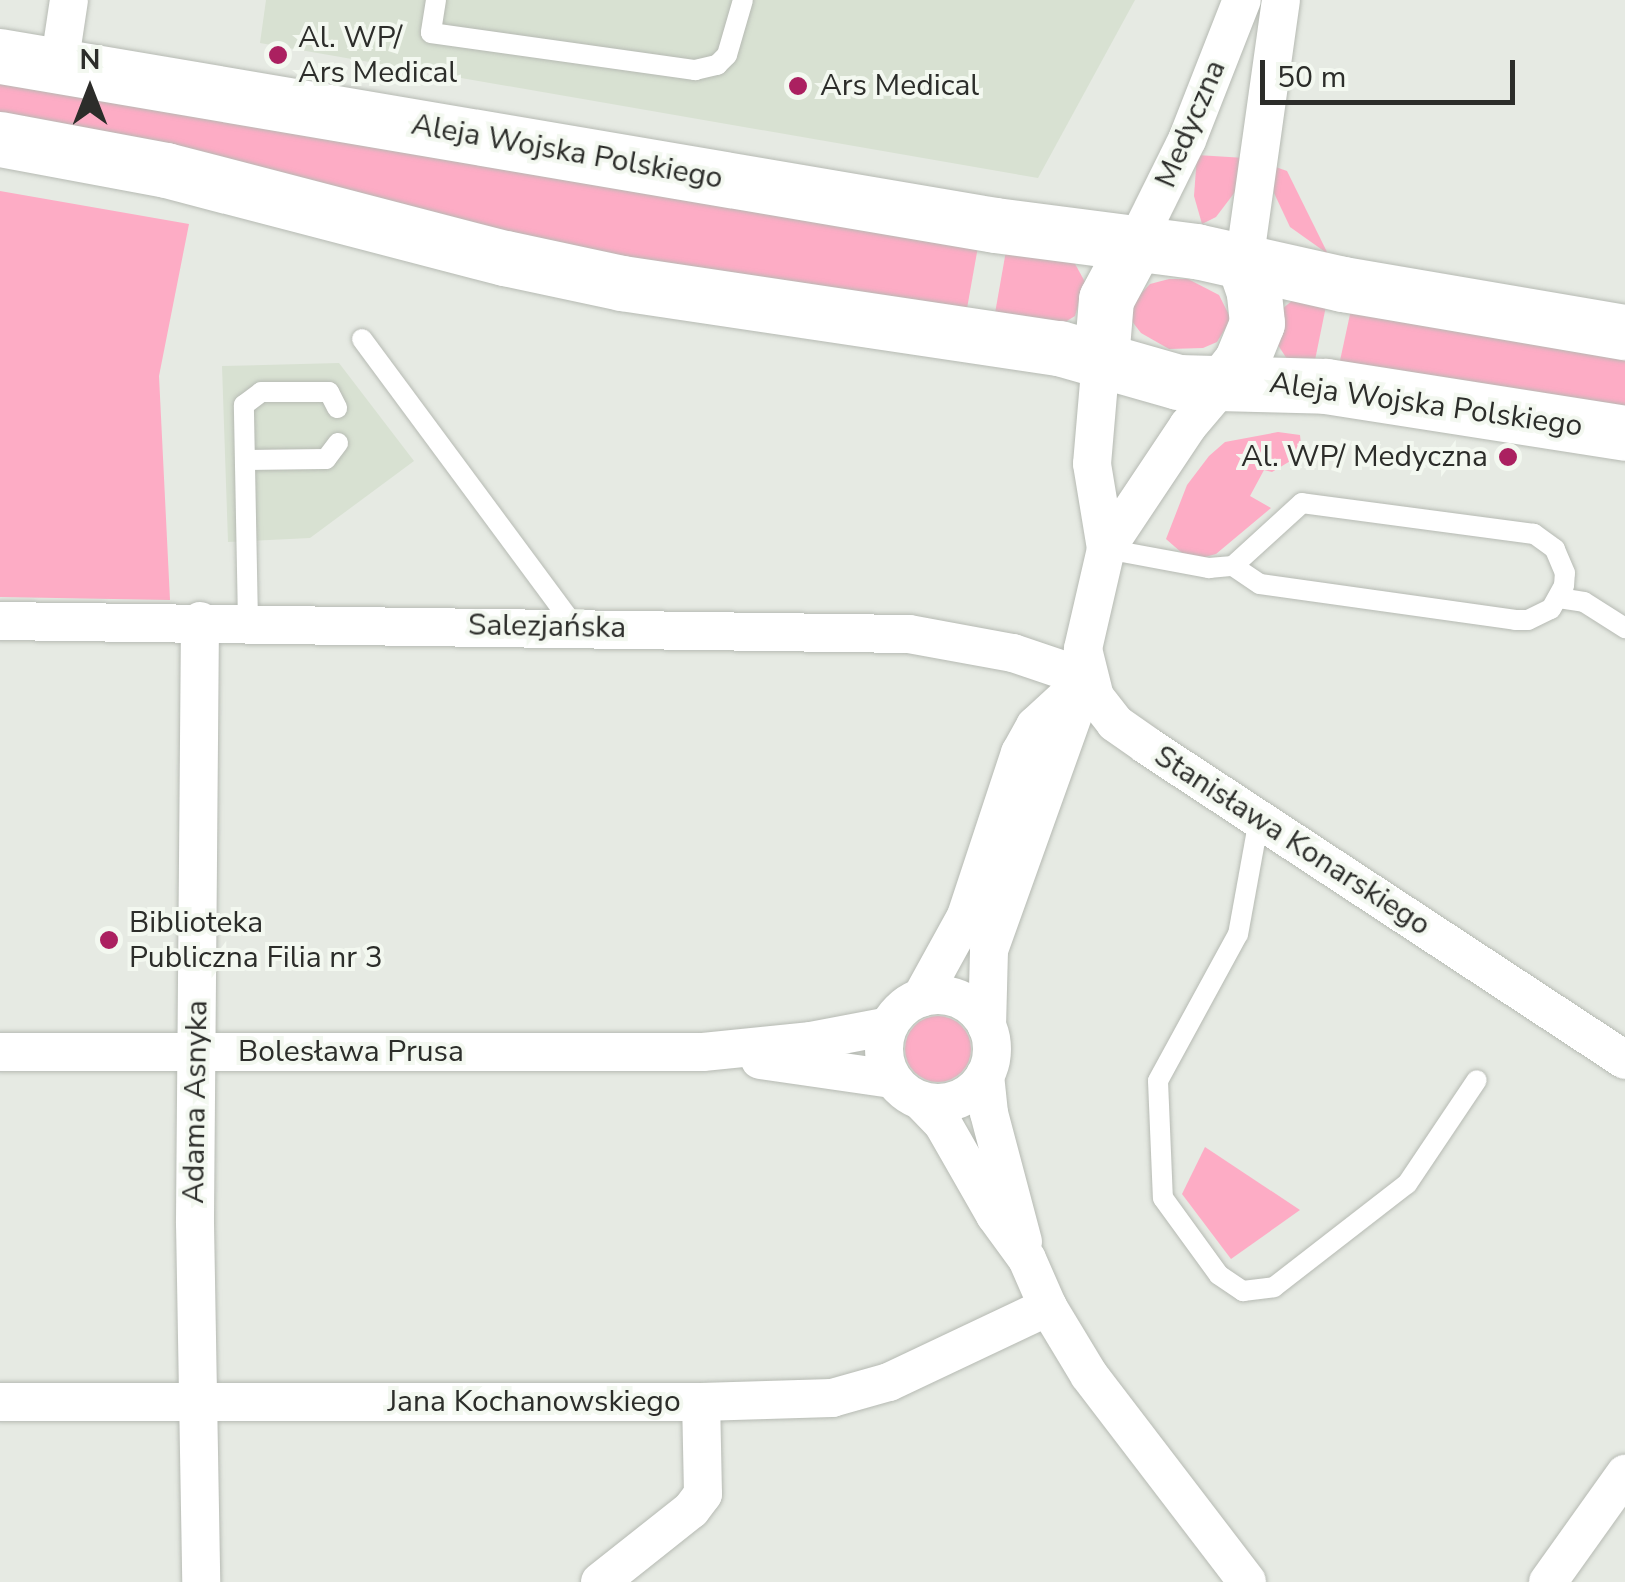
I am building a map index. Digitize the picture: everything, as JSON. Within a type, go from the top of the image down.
[{"type":"main road","name":"Aleja Wojska Polskiego","points":[[0,56],[1135,246]]},
{"type":"main road","points":[[0,139],[166,170],[505,258],[622,283],[1030,343],[1101,358],[1178,382],[1226,380],[1246,352],[1257,324],[1254,292],[1244,263]]},
{"type":"main road","points":[[1101,358],[1106,298],[1135,246],[1196,251],[1625,332]]},
{"type":"main road","name":"Aleja Wojska Polskiego","points":[[1226,380],[1326,386],[1625,433]]},
{"type":"street","points":[[59,66],[69,0]]},
{"type":"street","name":"Medyczna","points":[[1135,246],[1188,140],[1242,0]]},
{"type":"street","name":"Medyczna","points":[[1244,263],[1280,0]]},
{"type":"street","points":[[1101,358],[1092,464],[1106,549]]},
{"type":"street","points":[[1226,380],[1188,426],[1106,549],[1083,649],[1087,678],[989,950],[987,1027],[992,1052],[986,1075],[989,1112],[1027,1259],[1048,1306],[1089,1375],[1247,1582]]},
{"type":"street","name":"Salezjańska","points":[[0,621],[200,621],[942,637],[1031,657],[1087,678]]},
{"type":"street","name":"Adama Asnyka","points":[[200,621],[196,1328],[201,1402],[201,1582]]},
{"type":"street","points":[[920,998],[966,916],[1020,753],[1035,726],[1087,678]]},
{"type":"street","name":"Stanisława Konarskiego","points":[[1087,678],[1103,711],[1116,723],[1258,819],[1523,1010],[1625,1060]]},
{"type":"street","points":[[987,1027],[965,1002],[943,996],[920,998],[902,1008],[888,1026],[884,1052],[907,1090],[943,1124],[995,1215],[1027,1259]]},
{"type":"street","name":"Bolesława Prusa","points":[[0,1052],[703,1052],[811,1041],[888,1026]]},
{"type":"street","name":"Bolesława Prusa","points":[[703,1052],[907,1090]]},
{"type":"street","points":[[907,1090],[936,1104],[965,1097],[986,1075]]},
{"type":"street","name":"Jana Kochanowskiego","points":[[0,1402],[701,1402],[862,1392],[1048,1306]]},
{"type":"street","points":[[600,1582],[691,1510],[703,1494],[701,1402]]},
{"type":"street","points":[[1548,1582],[1625,1474]]},
{"type":"lane","points":[[436,0],[430,33],[695,70],[716,65],[728,55],[743,0]]},
{"type":"lane","points":[[362,339],[576,628]]},
{"type":"lane","points":[[321,403],[264,400],[244,406],[242,433],[280,452],[326,459],[338,443]]},
{"type":"lane","points":[[248,622],[280,452]]},
{"type":"lane","points":[[1106,549],[1196,566],[1234,566],[1260,584],[1496,618],[1540,616],[1559,598],[1564,586],[1562,560],[1546,540],[1534,534],[1302,503],[1234,566]]},
{"type":"lane","points":[[1559,598],[1584,602],[1625,628]]},
{"type":"lane","points":[[1258,819],[1238,934],[1158,1082],[1163,1198],[1219,1276],[1243,1291],[1274,1287],[1408,1184],[1477,1080]]},
{"type":"shaded area","name":"Ars Medical","points":[[266,0],[1135,0],[1038,178],[260,43]]},
{"type":"shaded area","points":[[0,75],[979,241],[966,314],[725,282],[0,122]]},
{"type":"shaded area","points":[[1197,155],[1245,158],[1235,192],[1216,217],[1202,224],[1194,196]]},
{"type":"shaded area","points":[[1270,165],[1287,171],[1328,254],[1290,227],[1274,193]]},
{"type":"shaded area","points":[[0,191],[189,224],[159,376],[170,600],[0,597]]},
{"type":"shaded area","points":[[1007,245],[1074,262],[1085,282],[1075,316],[1062,324],[994,319]]},
{"type":"shaded area","points":[[1188,279],[1219,295],[1231,319],[1217,342],[1203,348],[1169,349],[1141,333],[1131,320],[1131,304],[1150,284]]},
{"type":"shaded area","points":[[1293,300],[1327,301],[1314,365],[1287,359],[1276,342],[1282,309]]},
{"type":"shaded area","points":[[1352,305],[1625,350],[1625,414],[1338,370]]},
{"type":"shaded area","points":[[339,363],[414,461],[310,538],[228,542],[222,366]]},
{"type":"shaded area","points":[[1278,432],[1300,435],[1302,454],[1272,472],[1264,470],[1250,496],[1271,508],[1216,554],[1198,559],[1182,553],[1166,539],[1187,485],[1209,456],[1225,442]]},
{"type":"shaded area","points":[[938,1016],[962,1025],[971,1049],[962,1073],[938,1082],[914,1073],[905,1049],[914,1025]]},
{"type":"shaded area","points":[[1205,1147],[1300,1210],[1231,1259],[1182,1194]]},
{"type":"place","name":"Al. WP/ Ars Medical","points":[[278,55]]},
{"type":"place","name":"Ars Medical","points":[[798,86]]},
{"type":"place","name":"Al. WP/ Medyczna","points":[[1508,457]]},
{"type":"place","name":"Biblioteka Publiczna Filia nr 3","points":[[109,940]]}]
